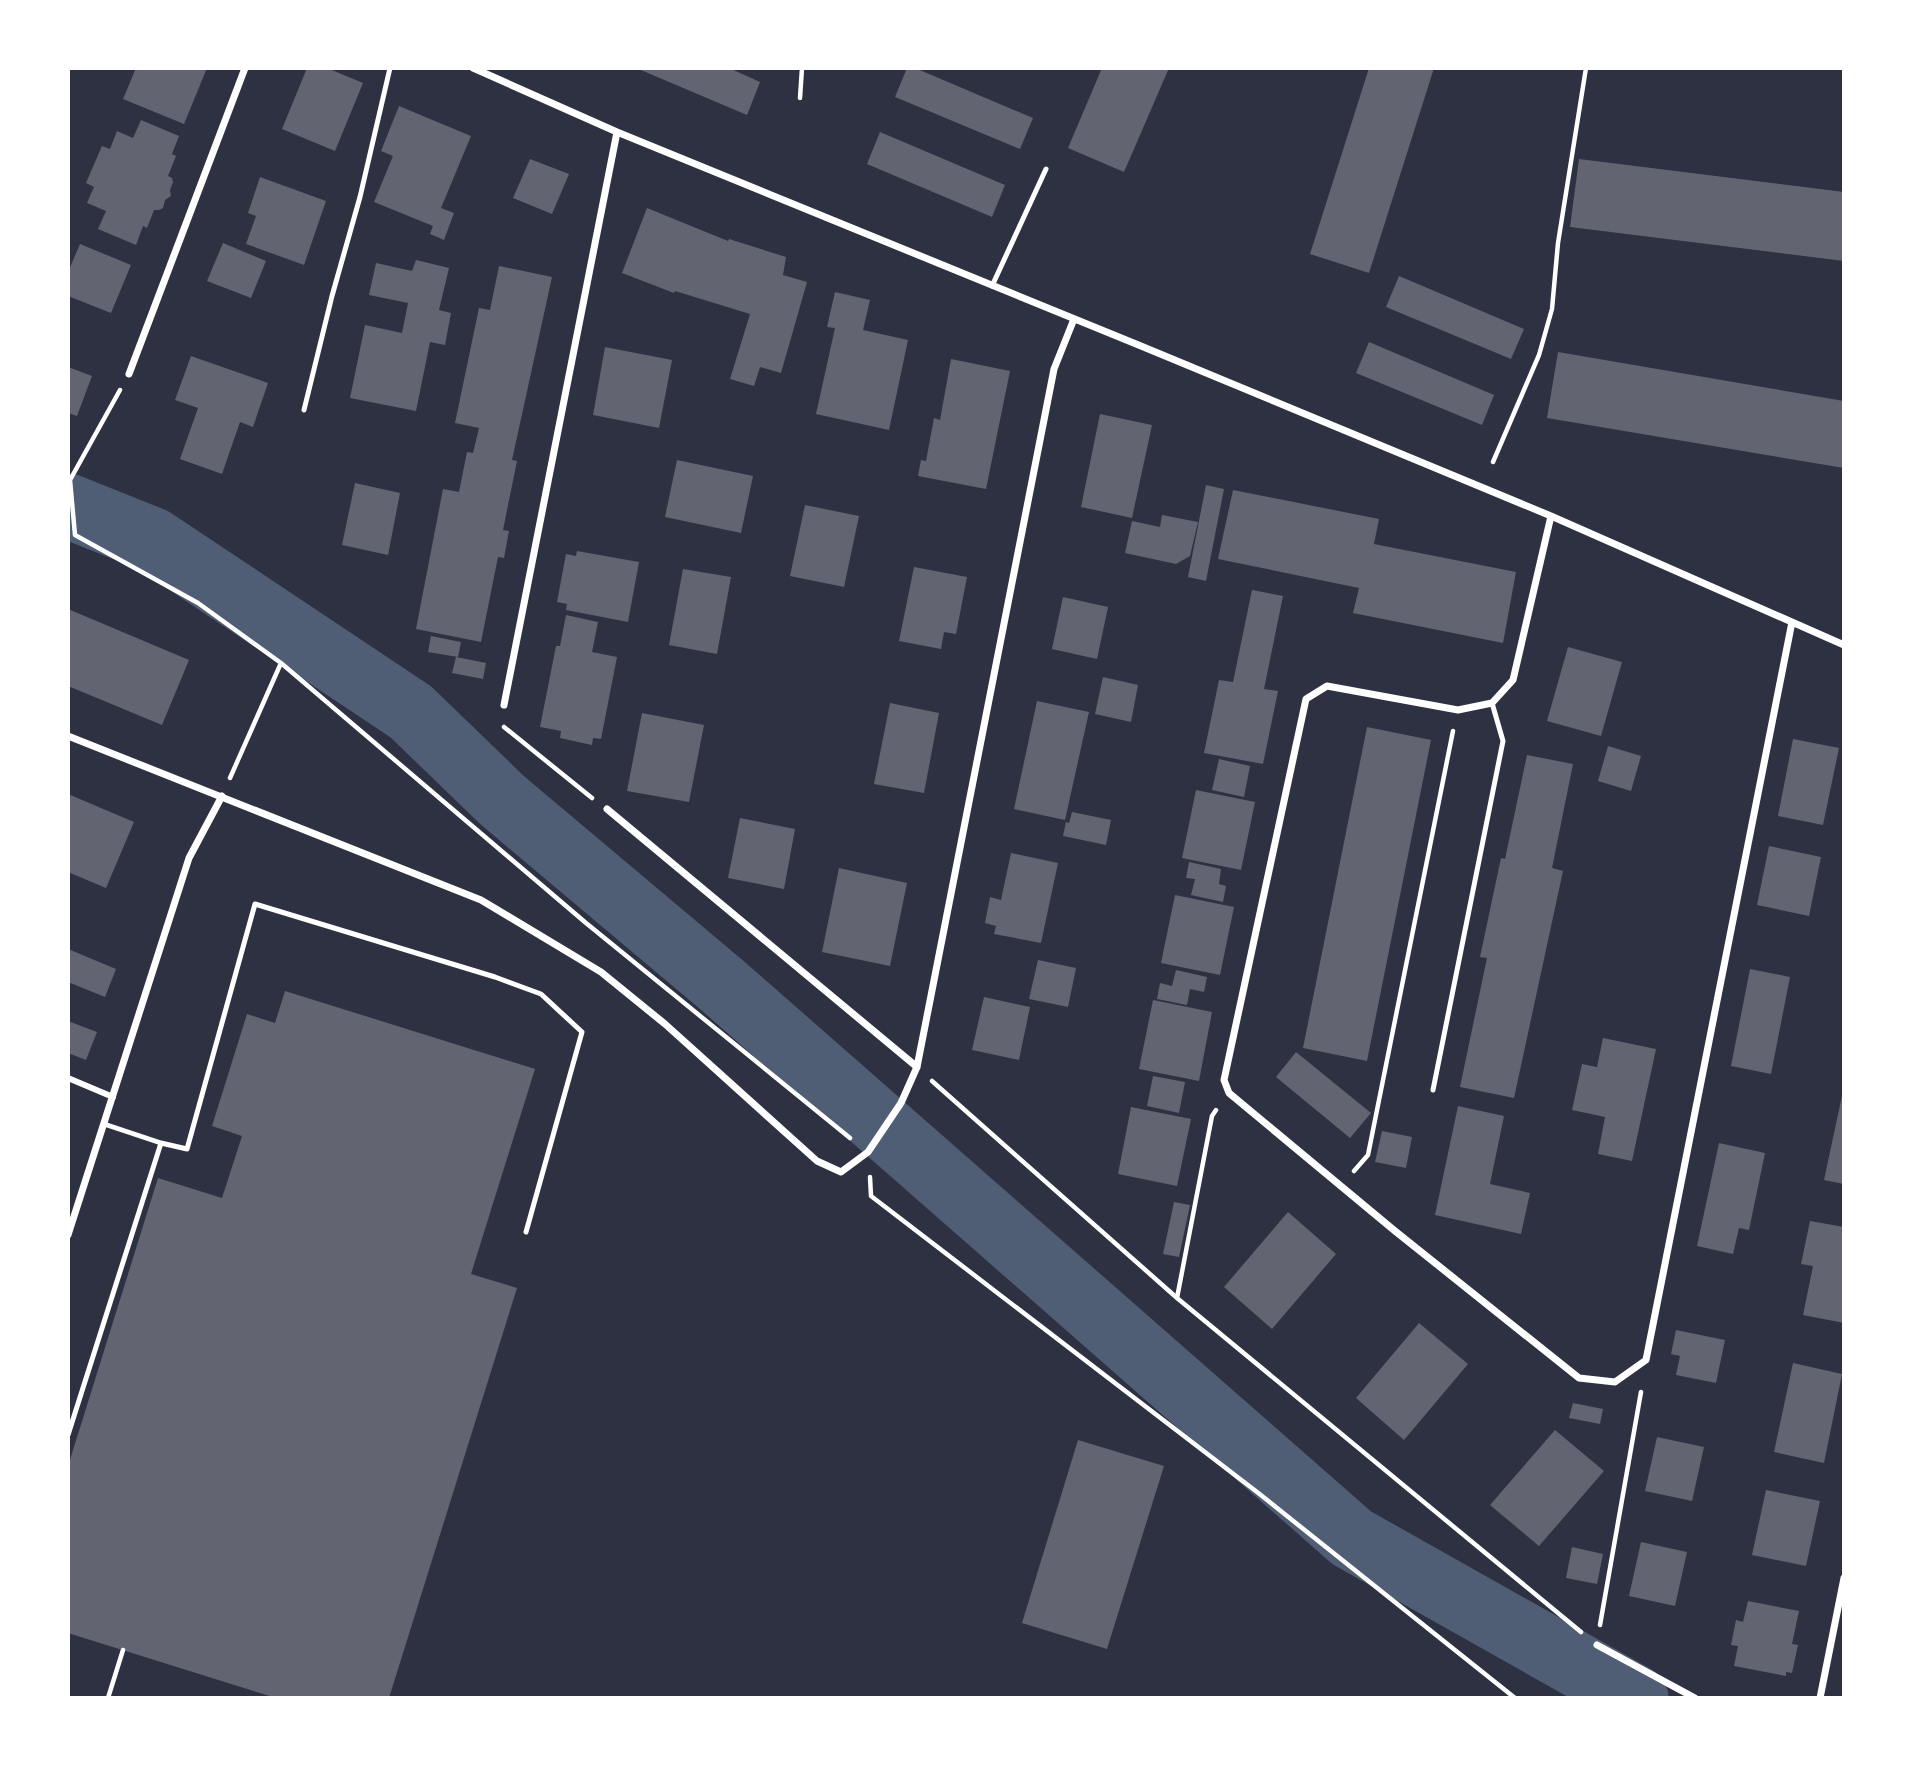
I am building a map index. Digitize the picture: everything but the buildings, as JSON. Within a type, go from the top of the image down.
[{"type":"street","points":[[129,374],[245,68]]},
{"type":"street","points":[[473,68],[617,132],[1551,516],[1844,645]]},
{"type":"street","points":[[504,705],[617,132]]},
{"type":"street","points":[[68,736],[481,900],[601,972],[665,1024],[817,1161],[841,1172],[867,1152],[901,1103],[918,1067],[1054,369],[1074,319]]},
{"type":"street","points":[[1551,516],[1513,680],[1492,703],[1458,710],[1327,685],[1306,699],[1224,1080],[1229,1093],[1395,1231],[1579,1378],[1615,1382],[1646,1360],[1792,622]]},
{"type":"street","points":[[68,1236],[189,858],[222,796]]},
{"type":"street","points":[[607,810],[918,1067]]},
{"type":"street","points":[[68,1079],[113,1097]]},
{"type":"street","points":[[1820,1698],[1844,1578]]},
{"type":"street","points":[[1597,1645],[1695,1698]]},
{"type":"lane","points":[[304,410],[360,197],[390,68]]},
{"type":"lane","points":[[992,286],[1046,169]]},
{"type":"lane","points":[[1433,1090],[1503,741],[1492,703]]},
{"type":"lane","points":[[104,1124],[187,1149],[255,904],[495,977],[541,994],[582,1032],[526,1232]]},
{"type":"lane","points":[[68,1435],[160,1143]]},
{"type":"lane","points":[[1834,1626],[1844,1629]]},
{"type":"path","points":[[800,98],[802,68]]},
{"type":"path","points":[[1493,462],[1539,355],[1552,309],[1558,243],[1586,68]]},
{"type":"path","points":[[129,374],[69,480],[75,535],[198,603],[281,663],[586,923],[867,1152],[871,1196],[1257,1492],[1515,1698]]},
{"type":"path","points":[[222,796],[281,663]]},
{"type":"path","points":[[504,705],[504,728],[607,810]]},
{"type":"path","points":[[1342,1185],[1368,1155],[1458,710]]},
{"type":"path","points":[[918,1067],[1177,1298],[1597,1645],[1646,1360]]},
{"type":"path","points":[[1177,1298],[1212,1116],[1229,1093]]},
{"type":"path","points":[[108,1698],[122,1650]]},
{"type":"waterway","points":[[68,506],[153,540],[411,712],[502,800],[723,986],[1352,1538],[1636,1698]]}]
